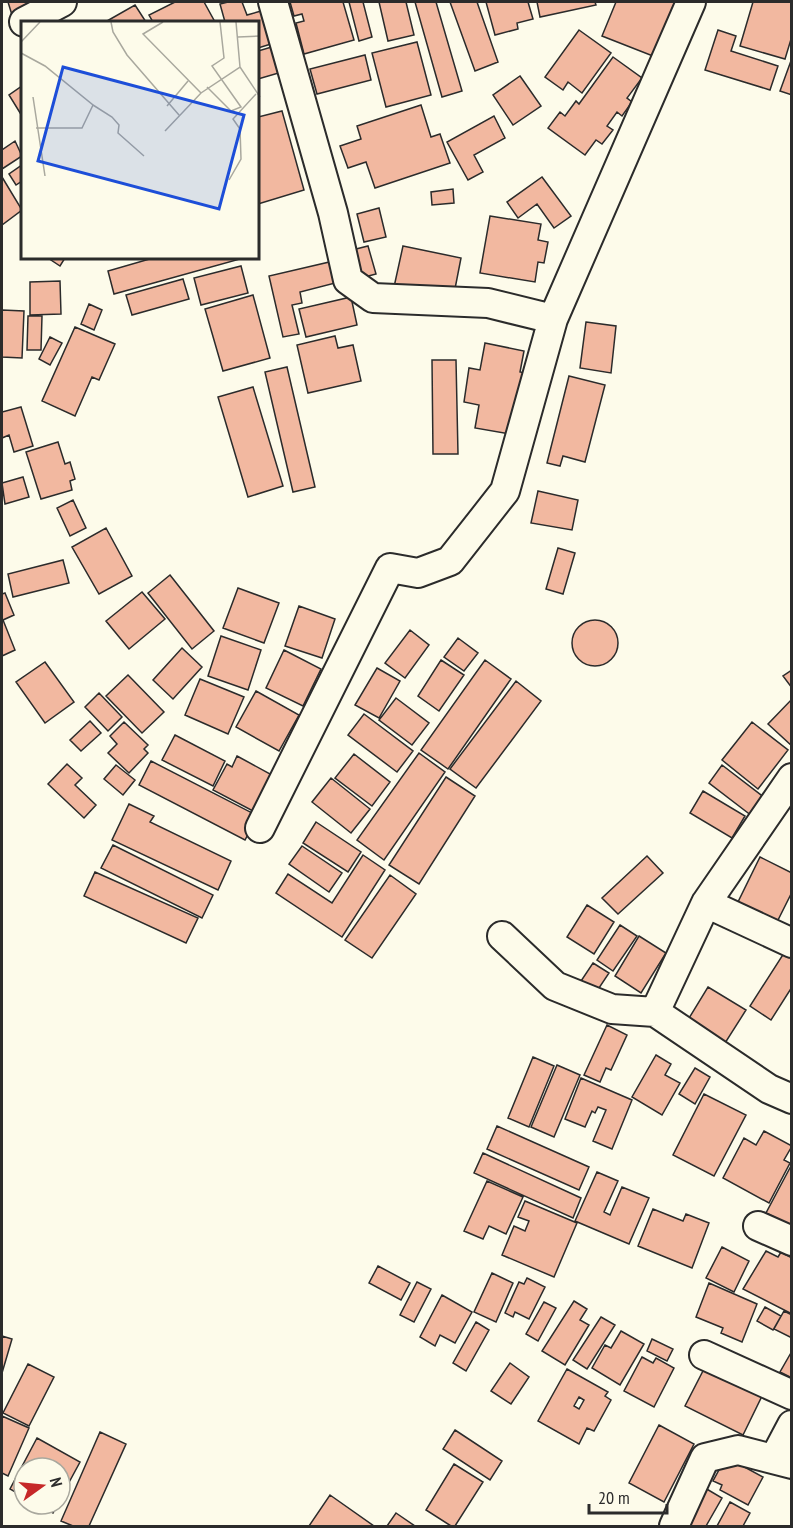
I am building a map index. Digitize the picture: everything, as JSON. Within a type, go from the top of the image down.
[{"type":"street","points":[[27,21],[62,2]]},
{"type":"street","points":[[273,2],[333,213],[348,280],[373,298],[488,303],[553,319]]},
{"type":"street","points":[[260,828],[390,568],[418,573],[450,561],[504,491],[553,319],[691,2]]},
{"type":"street","points":[[2,35],[21,24]]},
{"type":"street","points":[[655,1012],[706,903],[792,778]]},
{"type":"street","points":[[706,903],[792,943]]},
{"type":"street","points":[[502,936],[555,986],[612,1009],[655,1012],[769,1089],[792,1099]]},
{"type":"street","points":[[758,1226],[792,1241]]},
{"type":"street","points":[[704,1355],[792,1395]]},
{"type":"street","points":[[674,1527],[705,1458],[738,1450],[783,1462],[792,1425]]},
{"type":"building","points":[[8,2],[48,2],[12,15]]},
{"type":"building","points":[[175,2],[204,2],[214,21],[152,21],[149,15]]},
{"type":"building","points":[[242,2],[247,15],[261,11],[271,44],[260,47],[260,21],[225,21],[220,4]]},
{"type":"building","points":[[290,2],[343,2],[354,40],[304,54],[296,23],[304,21],[302,14],[294,16]]},
{"type":"building","points":[[349,2],[363,2],[372,37],[359,41]]},
{"type":"building","points":[[379,2],[406,2],[414,35],[388,41]]},
{"type":"building","points":[[415,2],[436,2],[462,91],[442,97]]},
{"type":"building","points":[[450,2],[477,2],[498,62],[475,71]]},
{"type":"building","points":[[486,2],[528,2],[533,19],[517,23],[518,29],[495,35]]},
{"type":"building","points":[[537,2],[595,2],[596,5],[540,17]]},
{"type":"building","points":[[616,2],[680,2],[658,58],[602,36]]},
{"type":"building","points":[[753,2],[792,2],[792,36],[785,59],[740,46]]},
{"type":"building","points":[[135,5],[145,21],[107,21]]},
{"type":"building","points":[[579,30],[611,53],[582,93],[568,82],[563,90],[545,77]]},
{"type":"building","points":[[718,30],[736,36],[731,51],[778,66],[770,90],[705,70]]},
{"type":"building","points":[[417,42],[431,95],[386,107],[372,53]]},
{"type":"building","points":[[275,46],[282,72],[260,78],[260,50]]},
{"type":"building","points":[[365,55],[371,80],[317,94],[310,69]]},
{"type":"building","points":[[613,57],[642,78],[627,98],[632,102],[622,116],[617,112],[607,126],[613,130],[602,144],[596,140],[585,155],[548,128],[560,112],[565,116],[576,101],[579,104]]},
{"type":"building","points":[[792,58],[792,95],[780,91]]},
{"type":"building","points":[[520,76],[541,106],[513,125],[493,95]]},
{"type":"building","points":[[21,87],[21,114],[9,95]]},
{"type":"building","points":[[421,105],[431,137],[440,134],[450,163],[375,188],[366,162],[348,168],[340,146],[361,139],[357,126]]},
{"type":"building","points":[[282,111],[304,190],[260,203],[260,116]]},
{"type":"building","points":[[494,116],[505,138],[474,155],[483,172],[468,180],[447,142]]},
{"type":"building","points":[[15,141],[21,157],[2,169],[2,150]]},
{"type":"building","points":[[21,166],[21,182],[16,185],[9,174]]},
{"type":"building","points":[[2,177],[21,211],[2,225]]},
{"type":"building","points":[[542,177],[571,216],[554,228],[537,204],[518,218],[507,202]]},
{"type":"building","points":[[453,189],[454,203],[432,205],[431,192]]},
{"type":"building","points":[[379,208],[386,237],[364,242],[357,214]]},
{"type":"building","points":[[490,216],[541,224],[538,240],[548,242],[544,263],[538,262],[535,282],[480,273]]},
{"type":"building","points":[[368,246],[376,274],[357,279],[348,251]]},
{"type":"building","points":[[403,246],[461,258],[453,299],[394,287]]},
{"type":"building","points":[[51,260],[64,260],[60,266]]},
{"type":"building","points":[[146,260],[236,260],[114,294],[108,271]]},
{"type":"building","points":[[338,260],[343,281],[300,292],[302,303],[292,305],[299,334],[283,337],[269,276]]},
{"type":"building","points":[[241,266],[248,293],[201,305],[194,278]]},
{"type":"building","points":[[183,279],[189,299],[132,315],[126,295]]},
{"type":"building","points":[[60,281],[61,314],[30,315],[30,282]]},
{"type":"building","points":[[253,295],[270,358],[223,371],[205,309]]},
{"type":"building","points":[[351,297],[357,325],[306,337],[299,309]]},
{"type":"building","points":[[89,304],[102,310],[94,330],[81,324]]},
{"type":"building","points":[[2,310],[24,311],[22,358],[2,357]]},
{"type":"building","points":[[28,316],[42,316],[41,350],[27,350]]},
{"type":"building","points":[[586,322],[616,326],[611,373],[580,368]]},
{"type":"building","points":[[75,327],[115,344],[99,380],[92,377],[75,416],[42,401]]},
{"type":"building","points":[[335,336],[338,348],[353,345],[361,381],[308,393],[297,345]]},
{"type":"building","points":[[50,337],[62,343],[50,365],[39,359]]},
{"type":"building","points":[[485,343],[524,351],[520,372],[530,374],[526,395],[517,393],[510,434],[475,428],[479,405],[464,402],[469,368],[480,370]]},
{"type":"building","points":[[432,360],[456,360],[458,454],[433,454]]},
{"type":"building","points":[[287,367],[315,487],[293,492],[265,372]]},
{"type":"building","points":[[569,376],[605,385],[585,462],[563,456],[560,466],[547,463]]},
{"type":"building","points":[[253,387],[283,486],[248,497],[218,397]]},
{"type":"building","points":[[21,407],[33,446],[14,452],[9,435],[2,438],[2,412]]},
{"type":"building","points":[[58,442],[65,464],[70,462],[75,479],[70,481],[72,490],[41,499],[26,452]]},
{"type":"building","points":[[23,477],[29,497],[5,504],[2,483]]},
{"type":"building","points":[[538,491],[578,500],[572,530],[531,523]]},
{"type":"building","points":[[73,500],[86,528],[70,536],[57,508]]},
{"type":"building","points":[[106,528],[132,576],[99,594],[72,547]]},
{"type":"building","points":[[558,548],[575,553],[563,594],[546,589]]},
{"type":"building","points":[[63,560],[69,583],[13,597],[8,574]]},
{"type":"building","points":[[170,575],[214,631],[192,649],[148,593]]},
{"type":"building","points":[[238,588],[279,603],[264,643],[223,628]]},
{"type":"building","points":[[142,592],[165,619],[129,649],[106,621]]},
{"type":"building","points":[[5,593],[14,615],[3,620],[15,650],[2,656],[2,594]]},
{"type":"building","points":[[299,606],[335,619],[322,658],[285,646]]},
{"type":"building","points":[[595,620],[604,621],[611,627],[617,634],[617,652],[611,659],[604,665],[595,666],[586,665],[579,659],[573,652],[572,643],[573,634],[579,627],[586,621]]},
{"type":"building","points":[[410,630],[429,645],[405,678],[385,663]]},
{"type":"building","points":[[221,636],[261,650],[248,690],[208,676]]},
{"type":"building","points":[[458,638],[478,653],[464,671],[444,657]]},
{"type":"building","points":[[182,648],[202,667],[173,699],[153,680]]},
{"type":"building","points":[[284,650],[321,669],[303,706],[266,688]]},
{"type":"building","points":[[441,660],[464,675],[439,711],[418,696]]},
{"type":"building","points":[[485,660],[511,679],[448,769],[421,750]]},
{"type":"building","points":[[45,662],[74,702],[45,723],[16,682]]},
{"type":"building","points":[[377,668],[400,681],[379,718],[355,705]]},
{"type":"building","points":[[792,670],[792,688],[783,676]]},
{"type":"building","points":[[128,675],[164,712],[142,733],[106,696]]},
{"type":"building","points":[[200,679],[244,697],[228,734],[185,715]]},
{"type":"building","points":[[516,681],[541,701],[476,788],[450,769]]},
{"type":"building","points":[[256,691],[299,715],[279,751],[236,727]]},
{"type":"building","points":[[99,693],[122,717],[108,731],[85,707]]},
{"type":"building","points":[[396,698],[429,723],[412,745],[379,720]]},
{"type":"building","points":[[792,699],[792,746],[768,724]]},
{"type":"building","points":[[364,714],[413,751],[397,772],[348,735]]},
{"type":"building","points":[[90,721],[101,733],[81,751],[70,740]]},
{"type":"building","points":[[124,722],[148,745],[144,749],[148,753],[129,773],[108,753],[117,744],[110,736]]},
{"type":"building","points":[[752,722],[788,750],[758,789],[722,760]]},
{"type":"building","points":[[175,735],[225,761],[213,786],[162,760]]},
{"type":"building","points":[[419,753],[445,772],[384,860],[357,840]]},
{"type":"building","points":[[354,754],[390,782],[372,806],[335,778]]},
{"type":"building","points":[[237,756],[272,775],[253,811],[213,790],[227,764],[232,767]]},
{"type":"building","points":[[151,761],[258,816],[245,840],[139,785]]},
{"type":"building","points":[[67,764],[82,778],[75,785],[96,805],[84,818],[48,784]]},
{"type":"building","points":[[116,765],[135,780],[123,795],[104,779]]},
{"type":"building","points":[[722,765],[765,798],[752,816],[709,783]]},
{"type":"building","points":[[446,777],[475,796],[419,884],[389,865]]},
{"type":"building","points":[[331,778],[370,809],[351,833],[312,802]]},
{"type":"building","points":[[703,791],[745,816],[732,838],[690,813]]},
{"type":"building","points":[[129,804],[154,816],[150,822],[231,861],[218,890],[112,840]]},
{"type":"building","points":[[316,822],[361,852],[348,872],[303,843]]},
{"type":"building","points":[[113,845],[213,895],[202,918],[101,868]]},
{"type":"building","points":[[302,846],[342,873],[329,892],[289,864]]},
{"type":"building","points":[[363,855],[385,870],[342,937],[276,893],[288,874],[332,903]]},
{"type":"building","points":[[647,856],[663,873],[618,914],[602,898]]},
{"type":"building","points":[[760,857],[792,873],[792,892],[776,924],[737,904]]},
{"type":"building","points":[[95,872],[198,918],[186,943],[84,896]]},
{"type":"building","points":[[390,875],[416,894],[372,958],[345,940]]},
{"type":"building","points":[[587,905],[614,922],[594,954],[567,937]]},
{"type":"building","points":[[620,925],[637,936],[613,971],[597,960]]},
{"type":"building","points":[[639,936],[666,953],[641,993],[615,976]]},
{"type":"building","points":[[784,953],[792,959],[792,987],[771,1020],[750,1006]]},
{"type":"building","points":[[593,963],[609,973],[597,991],[581,981]]},
{"type":"building","points":[[708,987],[746,1010],[720,1051],[683,1028]]},
{"type":"building","points":[[607,1025],[627,1035],[611,1070],[606,1068],[600,1082],[584,1075]]},
{"type":"building","points":[[656,1055],[671,1064],[665,1075],[680,1083],[662,1115],[632,1097]]},
{"type":"building","points":[[533,1057],[554,1066],[529,1127],[508,1118]]},
{"type":"building","points":[[557,1065],[580,1075],[554,1137],[531,1127]]},
{"type":"building","points":[[695,1068],[710,1077],[695,1104],[679,1094]]},
{"type":"building","points":[[581,1078],[632,1100],[612,1149],[593,1141],[606,1110],[598,1107],[595,1113],[592,1111],[585,1127],[565,1119]]},
{"type":"building","points":[[704,1094],[746,1115],[714,1176],[673,1155]]},
{"type":"building","points":[[497,1126],[589,1167],[579,1190],[487,1149]]},
{"type":"building","points":[[764,1131],[792,1146],[784,1160],[790,1163],[769,1203],[723,1178],[744,1138],[756,1145]]},
{"type":"building","points":[[483,1153],[581,1198],[573,1218],[474,1173]]},
{"type":"building","points":[[792,1164],[792,1226],[766,1213]]},
{"type":"building","points":[[597,1172],[618,1181],[604,1212],[610,1215],[622,1187],[649,1198],[629,1244],[575,1221]]},
{"type":"building","points":[[487,1181],[523,1197],[506,1234],[489,1226],[483,1239],[464,1231]]},
{"type":"building","points":[[525,1201],[577,1223],[554,1277],[502,1255],[514,1226],[525,1231],[529,1221],[518,1217]]},
{"type":"building","points":[[653,1209],[683,1221],[686,1214],[709,1223],[692,1268],[638,1246]]},
{"type":"building","points":[[722,1247],[749,1261],[734,1292],[706,1278]]},
{"type":"building","points":[[766,1251],[778,1257],[781,1252],[792,1258],[792,1314],[743,1289]]},
{"type":"building","points":[[378,1266],[410,1283],[401,1300],[369,1283]]},
{"type":"building","points":[[492,1273],[513,1283],[496,1322],[474,1312]]},
{"type":"building","points":[[527,1278],[545,1287],[529,1319],[515,1312],[513,1317],[505,1313],[519,1282],[524,1284]]},
{"type":"building","points":[[417,1282],[431,1289],[414,1322],[400,1315]]},
{"type":"building","points":[[709,1283],[757,1304],[742,1342],[721,1333],[723,1328],[696,1317]]},
{"type":"building","points":[[442,1295],[472,1312],[455,1343],[440,1335],[435,1346],[420,1337]]},
{"type":"building","points":[[574,1301],[587,1309],[580,1320],[589,1325],[565,1365],[542,1351]]},
{"type":"building","points":[[544,1302],[556,1308],[538,1341],[526,1334]]},
{"type":"building","points":[[765,1307],[781,1316],[773,1330],[757,1321]]},
{"type":"building","points":[[784,1311],[792,1315],[792,1338],[774,1329]]},
{"type":"building","points":[[601,1317],[615,1325],[587,1369],[573,1360]]},
{"type":"building","points":[[476,1322],[489,1330],[466,1371],[453,1363]]},
{"type":"building","points":[[621,1331],[644,1344],[620,1385],[592,1368],[605,1345],[611,1348]]},
{"type":"building","points":[[2,1336],[12,1339],[2,1373]]},
{"type":"building","points":[[652,1339],[673,1349],[667,1361],[647,1351]]},
{"type":"building","points":[[792,1351],[792,1378],[780,1372]]},
{"type":"building","points":[[642,1357],[653,1363],[656,1358],[674,1368],[654,1407],[624,1391]]},
{"type":"building","points":[[510,1363],[529,1377],[511,1404],[491,1391]]},
{"type":"building","points":[[28,1364],[54,1377],[29,1426],[3,1413]]},
{"type":"building","points":[[705,1367],[762,1396],[743,1435],[685,1406]]},
{"type":"building","points":[[567,1369],[608,1392],[605,1396],[611,1400],[594,1431],[587,1428],[579,1444],[538,1421]],"holes":[[[579,1397],[584,1400],[579,1409],[574,1406]]]},
{"type":"building","points":[[2,1416],[29,1428],[17,1456],[12,1456],[12,1467],[8,1476],[2,1473]]},
{"type":"building","points":[[659,1425],[694,1444],[664,1502],[629,1483]]},
{"type":"building","points":[[455,1430],[502,1461],[490,1480],[443,1449]]},
{"type":"building","points":[[100,1432],[126,1444],[89,1526],[73,1526],[61,1521],[63,1516],[72,1516],[72,1496]]},
{"type":"building","points":[[37,1438],[69,1456],[27,1456]]},
{"type":"building","points":[[726,1457],[763,1477],[748,1505],[720,1490],[722,1485],[713,1481]]},
{"type":"building","points":[[72,1458],[80,1462],[72,1477]]},
{"type":"building","points":[[454,1464],[483,1482],[455,1526],[451,1526],[426,1510]]},
{"type":"building","points":[[705,1488],[722,1498],[706,1526],[683,1526]]},
{"type":"building","points":[[330,1495],[374,1526],[309,1526]]},
{"type":"building","points":[[730,1502],[750,1513],[743,1526],[717,1526]]},
{"type":"building","points":[[396,1513],[415,1526],[387,1526]]}]
